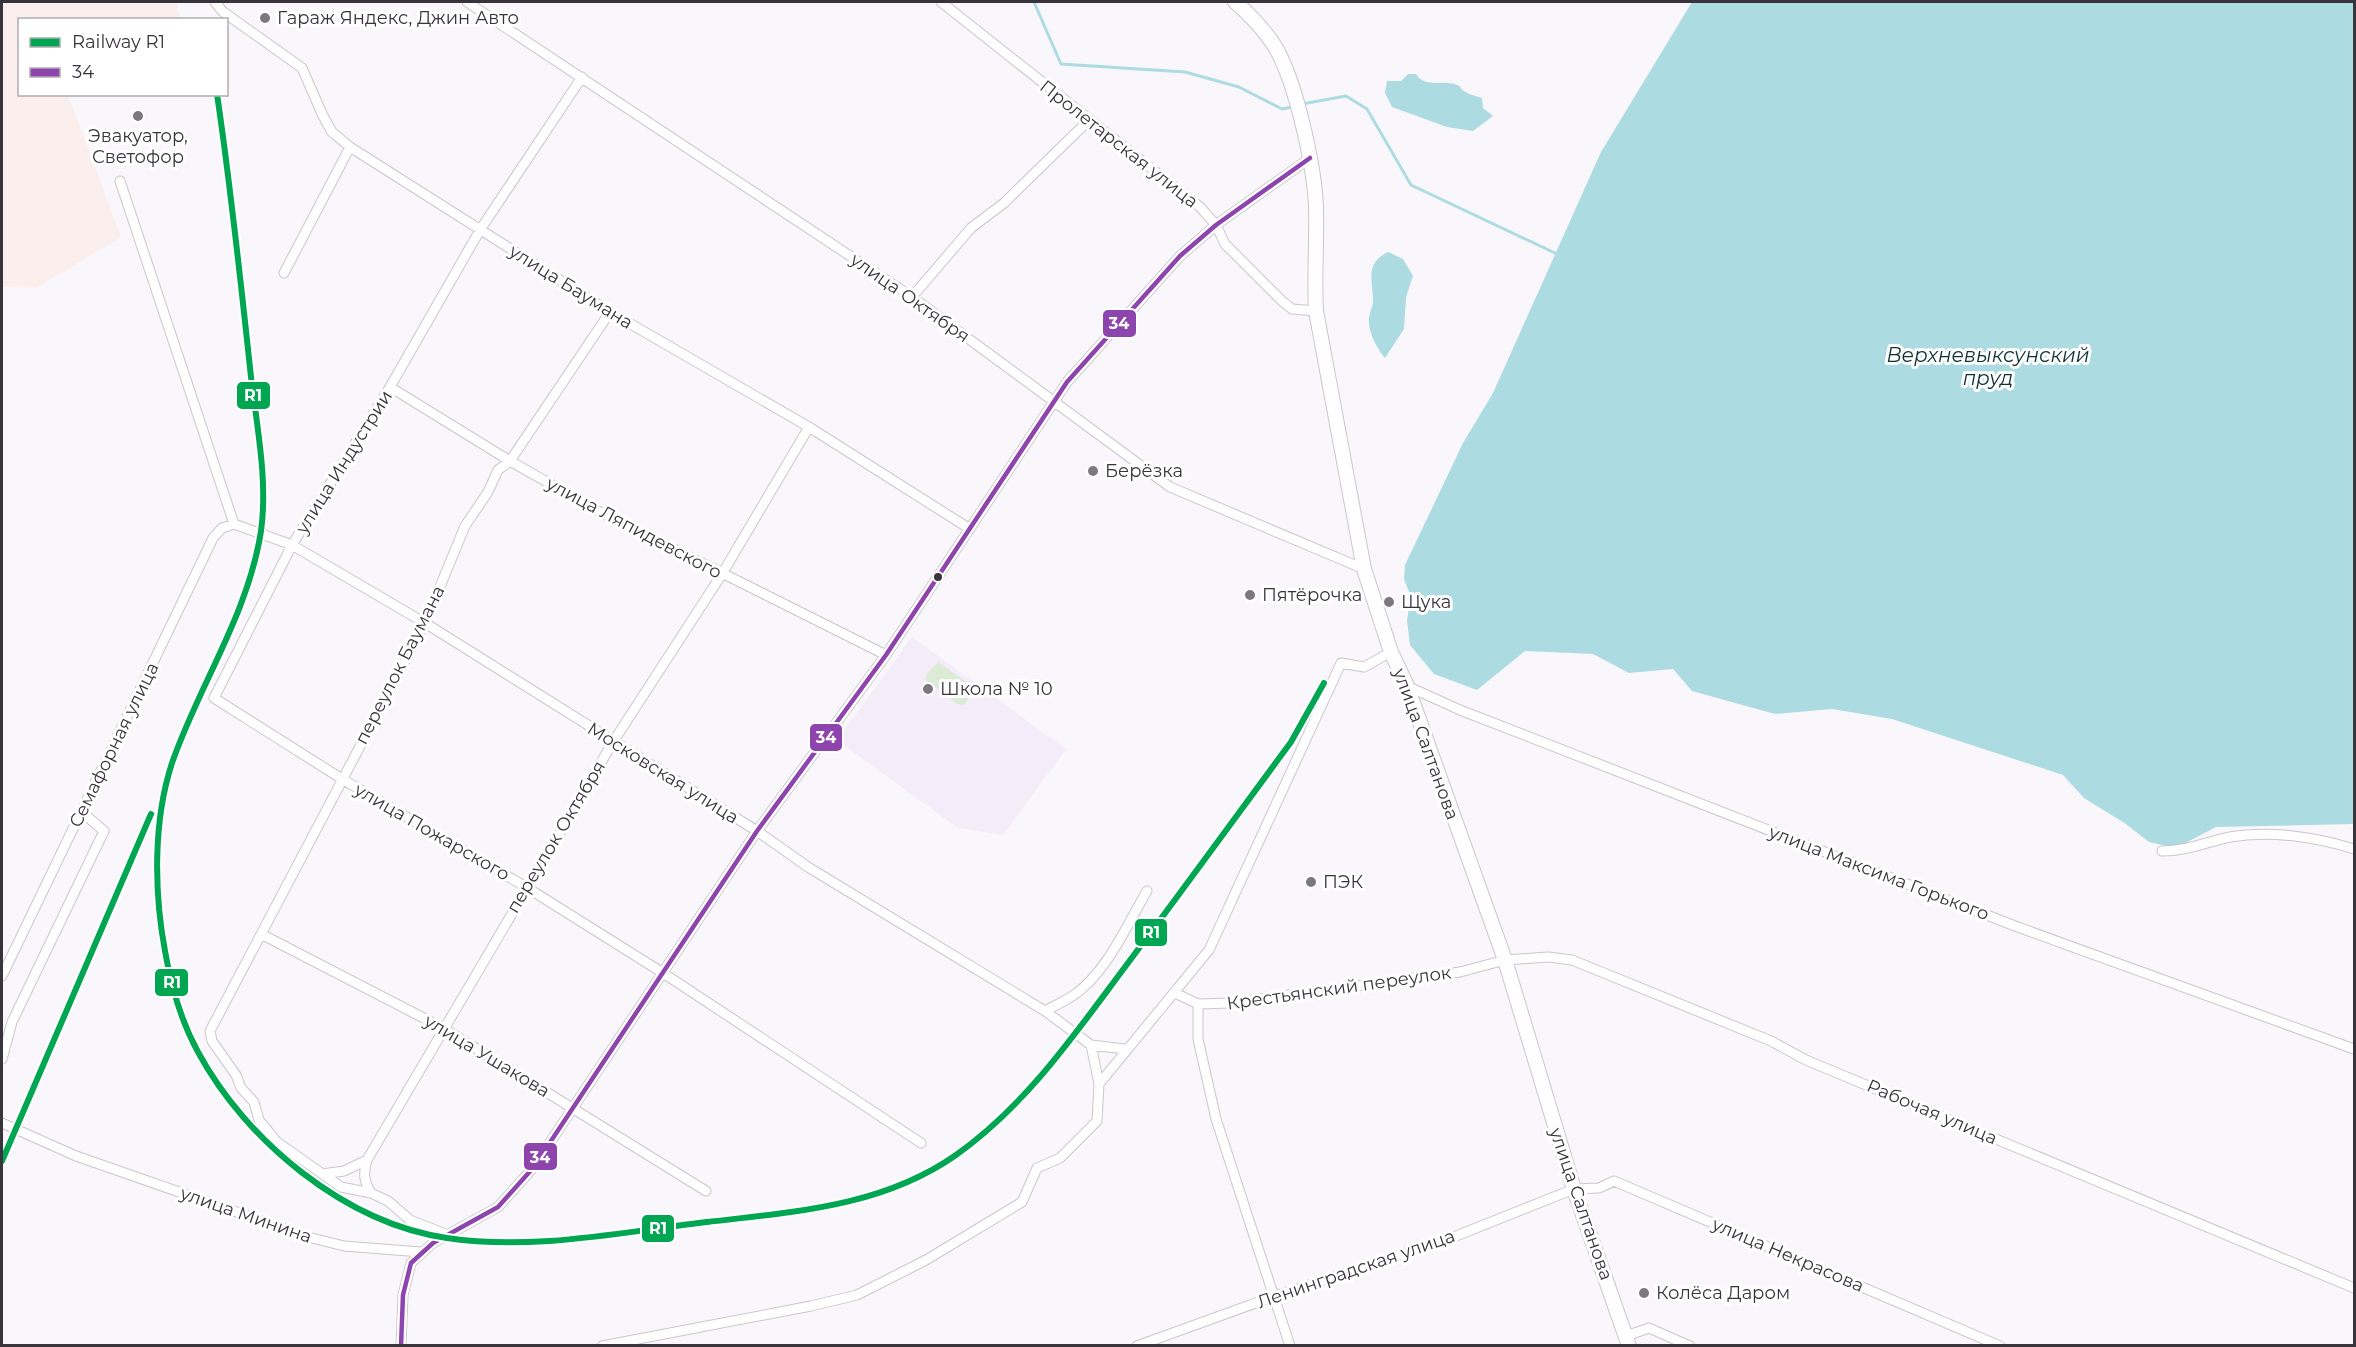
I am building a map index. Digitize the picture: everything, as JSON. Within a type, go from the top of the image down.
[{"type":"main road","name":"улица Салтанова","points":[[1235,2],[1272,43],[1290,84],[1310,158],[1316,208],[1313,268],[1316,311],[1364,569],[1391,652],[1407,686],[1505,960],[1574,1189],[1628,1341]]},
{"type":"street","name":"улица Баумана","points":[[214,2],[222,11],[302,68],[332,132],[350,147],[610,312],[809,427],[970,529]]},
{"type":"street","name":"улица Октября","points":[[467,2],[912,297],[1170,488],[1364,569]]},
{"type":"street","name":"Пролетарская улица","points":[[941,2],[1163,180],[1179,189],[1216,225],[1225,244],[1282,301],[1293,309],[1316,311]]},
{"type":"street","name":"улица Индустрии","points":[[214,698],[292,545],[390,387],[480,230],[582,77]]},
{"type":"street","points":[[912,297],[971,228],[1004,203],[1089,120]]},
{"type":"street","points":[[284,273],[350,147]]},
{"type":"street","points":[[401,1346],[401,1316],[411,1263],[421,1252],[485,1216],[516,1190],[573,1109],[757,831],[886,655],[1054,400],[1144,294],[1180,256],[1216,225],[1310,158]]},
{"type":"street","points":[[120,181],[234,524],[292,545]]},
{"type":"street","name":"переулок Баумана","points":[[322,1174],[277,1142],[259,1120],[254,1102],[241,1088],[236,1075],[212,1041],[210,1030],[425,623],[465,526],[488,492],[498,470],[510,461],[610,312]]},
{"type":"street","name":"улица Ляпидевского","points":[[390,387],[510,461],[598,511],[886,655]]},
{"type":"street","name":"переулок Октября","points":[[366,1160],[613,742],[722,574],[809,427]]},
{"type":"street","name":"Семафорная улица","points":[[2,976],[213,538],[222,528],[234,524]]},
{"type":"street","name":"Московская улица","points":[[292,545],[425,623],[757,831],[828,879],[1044,1011],[1091,1046]]},
{"type":"street","points":[[1099,1084],[1125,1049],[1209,950],[1341,663],[1364,667],[1391,652]]},
{"type":"street","name":"улица Максима Горького","points":[[1407,686],[1460,710],[2014,926],[2355,1049]]},
{"type":"street","name":"улица Пожарского","points":[[214,698],[342,779],[526,887],[663,973],[921,1143]]},
{"type":"street","points":[[2,1059],[12,1022],[104,831],[82,812]]},
{"type":"street","points":[[2162,850],[2192,849],[2216,840],[2258,834],[2331,841],[2355,849]]},
{"type":"street","points":[[1044,1011],[1073,995],[1100,968],[1148,891]]},
{"type":"street","name":"улица Ушакова","points":[[261,934],[443,1028],[706,1191]]},
{"type":"street","name":"Рабочая улица","points":[[1505,960],[1548,957],[1572,960],[1772,1041],[1806,1060],[2355,1288]]},
{"type":"street","name":"Крестьянский переулок","points":[[1174,993],[1198,1004],[1230,1003],[1460,972],[1505,960]]},
{"type":"street","points":[[1198,1004],[1198,1039],[1216,1119],[1290,1346]]},
{"type":"street","points":[[602,1346],[835,1301],[857,1294],[926,1260],[1022,1202],[1037,1168],[1060,1158],[1097,1121],[1099,1084],[1091,1046],[1125,1049]]},
{"type":"street","name":"улица Минина","points":[[2,1123],[76,1156],[308,1237],[344,1245],[421,1252]]},
{"type":"street","points":[[322,1174],[344,1171],[366,1160]]},
{"type":"street","points":[[366,1160],[365,1184],[371,1193]]},
{"type":"street","points":[[322,1174],[341,1187],[371,1193],[388,1201],[410,1220],[448,1235]]},
{"type":"street","name":"улица Некрасова","points":[[1574,1189],[1599,1188],[1614,1181],[2000,1346]]},
{"type":"street","name":"Ленинградская улица","points":[[1137,1346],[1275,1296],[1451,1238],[1574,1189]]},
{"type":"street","points":[[1628,1341],[1649,1328],[1690,1346]]},
{"type":"shaded area","points":[[2,2],[176,2],[180,18],[18,18],[18,96],[68,96],[121,237],[36,288],[2,287]]},
{"type":"shaded area","name":"Школа № 10","points":[[912,637],[1066,749],[1003,835],[958,828],[837,740]]},
{"type":"green space","points":[[938,662],[972,686],[973,691],[964,705],[957,704],[926,680],[926,675]]},
{"type":"water","name":"Верхневыксунский пруд","points":[[1692,2],[2354,2],[2354,824],[2216,827],[2176,848],[2149,842],[2126,824],[2084,798],[2063,775],[1892,719],[1832,709],[1775,714],[1692,691],[1673,669],[1629,673],[1593,654],[1525,651],[1477,690],[1434,674],[1410,645],[1407,620],[1411,597],[1404,579],[1405,565],[1463,443],[1493,393],[1601,152]]},
{"type":"water","points":[[1408,74],[1416,74],[1424,81],[1452,83],[1459,86],[1462,90],[1482,98],[1483,108],[1493,116],[1473,131],[1447,127],[1392,107],[1385,93],[1387,81],[1401,81]]},
{"type":"water","points":[[1388,252],[1403,259],[1413,276],[1406,297],[1404,329],[1385,358],[1374,340],[1369,319],[1373,301],[1371,279],[1373,267],[1380,257]]},
{"type":"waterway","points":[[1034,2],[1061,64],[1185,72],[1239,87],[1282,109],[1292,107]]},
{"type":"waterway","points":[[1302,104],[1346,96],[1367,109],[1411,185],[1555,253]]},
{"type":"rail line","name":"R1","points":[[217,96],[261,454],[263,512],[255,562],[245,592],[183,734],[166,785],[161,809],[157,857],[161,928],[177,1003],[192,1040],[218,1085],[271,1146],[302,1173],[336,1196],[372,1215],[409,1229],[447,1238],[479,1241],[544,1241],[577,1239],[804,1210],[867,1196],[898,1186],[928,1172],[981,1136],[1026,1093],[1066,1046],[1291,742],[1324,683]]},
{"type":"rail line","name":"R1","points":[[2,1161],[151,814]]},
{"type":"transit line","name":"34","points":[[401,1346],[403,1295],[411,1263],[433,1243],[498,1207],[533,1168],[757,831],[886,655],[1067,382],[1180,256],[1216,225],[1310,158]]},
{"type":"place","name":"Гараж Яндекс, Джин Авто","points":[[265,18]]},
{"type":"place","name":"Эвакуатор, Светофор","points":[[138,116]]},
{"type":"place","name":"Берёзка","points":[[1093,471]]},
{"type":"place","name":"Пятёрочка","points":[[1250,595]]},
{"type":"place","name":"Щука","points":[[1389,602]]},
{"type":"place","name":"Школа № 10","points":[[928,689]]},
{"type":"place","name":"ПЭК","points":[[1311,882]]},
{"type":"place","name":"Колёса Даром","points":[[1644,1293]]}]
